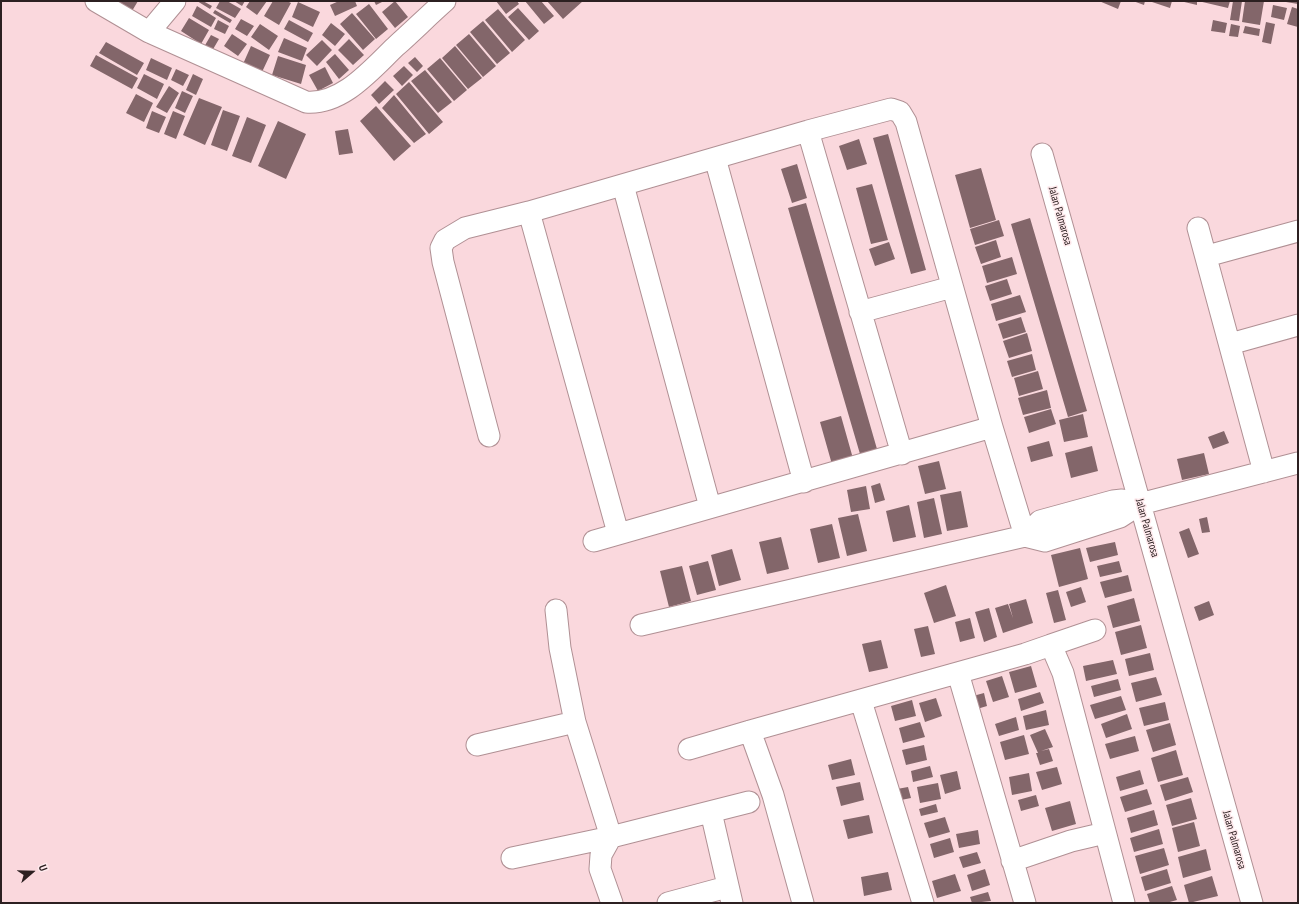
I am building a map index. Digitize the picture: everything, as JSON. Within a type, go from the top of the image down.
[{"type":"street","points":[[96,1],[148,32],[306,102],[316,103],[332,98],[356,84],[445,1]]},
{"type":"street","points":[[148,32],[175,1]]},
{"type":"street","points":[[489,436],[443,262],[442,248],[445,240],[465,228],[529,212],[884,109],[891,109],[900,112],[908,130],[992,427],[1025,536]]},
{"type":"street","points":[[808,131],[902,454]]},
{"type":"street","name":"Jalan Palmarosa","points":[[1042,154],[1252,903]]},
{"type":"street","points":[[715,158],[804,482]]},
{"type":"street","points":[[623,185],[710,507]]},
{"type":"street","points":[[529,212],[618,533]]},
{"type":"street","points":[[1198,228],[1207,256],[1264,472]]},
{"type":"street","points":[[1207,256],[1298,231]]},
{"type":"street","points":[[860,312],[952,287]]},
{"type":"street","points":[[1230,344],[1298,325]]},
{"type":"street","points":[[594,540],[804,482],[992,427]]},
{"type":"street","points":[[641,624],[1025,536],[1040,521],[1113,501],[1122,500],[1140,504],[1298,464]]},
{"type":"street","points":[[556,610],[560,648],[575,722],[611,837],[601,855],[600,869],[612,903]]},
{"type":"street","points":[[689,749],[750,730],[861,701],[958,673],[1096,630]]},
{"type":"street","points":[[1051,645],[1062,674],[1124,903]]},
{"type":"street","points":[[958,673],[1025,903]]},
{"type":"street","points":[[861,701],[923,903]]},
{"type":"street","points":[[477,745],[575,722]]},
{"type":"street","points":[[750,730],[773,795],[803,903]]},
{"type":"street","points":[[512,858],[611,837],[750,802]]},
{"type":"street","points":[[668,903],[730,895],[711,812]]},
{"type":"street","points":[[1012,861],[1071,841],[1105,833]]},
{"type":"building","points":[[114,1],[138,1],[132,11]]},
{"type":"building","points":[[197,1],[203,1],[212,6],[210,9]]},
{"type":"building","points":[[220,1],[227,1],[241,9],[235,18],[216,8]]},
{"type":"building","points":[[234,1],[245,1],[242,6]]},
{"type":"building","points":[[250,1],[267,1],[257,15],[246,7]]},
{"type":"building","points":[[273,1],[287,1],[291,3],[279,25],[264,16]]},
{"type":"building","points":[[339,1],[355,1],[357,6],[335,16],[330,5]]},
{"type":"building","points":[[374,1],[384,1],[376,5]]},
{"type":"building","points":[[395,1],[408,17],[395,28],[382,12]]},
{"type":"building","points":[[496,1],[517,1],[519,4],[506,14]]},
{"type":"building","points":[[525,1],[541,1],[554,16],[544,24]]},
{"type":"building","points":[[547,1],[583,1],[563,19]]},
{"type":"building","points":[[1099,1],[1121,1],[1118,9]]},
{"type":"building","points":[[1133,1],[1145,1],[1144,5]]},
{"type":"building","points":[[1149,1],[1172,1],[1170,8]]},
{"type":"building","points":[[1180,1],[1197,1],[1197,5]]},
{"type":"building","points":[[1198,1],[1230,1],[1228,8]]},
{"type":"building","points":[[1233,1],[1242,1],[1239,21],[1230,20]]},
{"type":"building","points":[[1245,1],[1264,1],[1260,25],[1242,22]]},
{"type":"building","points":[[1298,1],[1298,4],[1286,2]]},
{"type":"building","points":[[298,2],[320,12],[313,27],[292,17]]},
{"type":"building","points":[[369,4],[388,29],[376,39],[356,14]]},
{"type":"building","points":[[1273,5],[1287,8],[1284,20],[1271,17]]},
{"type":"building","points":[[197,6],[216,18],[211,27],[192,16]]},
{"type":"building","points":[[1292,7],[1298,9],[1298,27],[1287,24]]},
{"type":"building","points":[[518,8],[539,31],[529,40],[508,17]]},
{"type":"building","points":[[498,9],[525,40],[512,52],[485,20]]},
{"type":"building","points":[[215,10],[232,20],[230,23],[213,13]]},
{"type":"building","points":[[352,13],[375,39],[363,50],[340,24]]},
{"type":"building","points":[[189,18],[209,30],[201,44],[181,31]]},
{"type":"building","points":[[241,19],[254,26],[247,36],[235,29]]},
{"type":"building","points":[[218,20],[229,26],[225,34],[214,29]]},
{"type":"building","points":[[289,20],[313,33],[308,42],[284,29]]},
{"type":"building","points":[[1213,20],[1227,23],[1225,33],[1211,31]]},
{"type":"building","points":[[483,21],[510,53],[497,64],[470,32]]},
{"type":"building","points":[[1266,22],[1275,24],[1271,44],[1262,42]]},
{"type":"building","points":[[331,23],[345,34],[335,46],[322,35]]},
{"type":"building","points":[[260,24],[278,36],[269,50],[251,37]]},
{"type":"building","points":[[1231,24],[1240,26],[1238,37],[1229,36]]},
{"type":"building","points":[[1245,26],[1260,29],[1259,36],[1243,33]]},
{"type":"building","points":[[232,34],[247,44],[238,56],[224,46]]},
{"type":"building","points":[[469,34],[496,66],[483,77],[456,45]]},
{"type":"building","points":[[211,35],[219,39],[212,51],[204,47]]},
{"type":"building","points":[[284,38],[307,48],[302,61],[278,52]]},
{"type":"building","points":[[349,39],[364,55],[353,65],[338,50]]},
{"type":"building","points":[[322,40],[332,50],[317,66],[306,55]]},
{"type":"building","points":[[106,42],[144,63],[137,75],[99,53]]},
{"type":"building","points":[[251,46],[270,55],[262,72],[243,64]]},
{"type":"building","points":[[455,46],[482,78],[468,89],[442,58]]},
{"type":"building","points":[[335,54],[349,70],[339,79],[326,62]]},
{"type":"building","points":[[96,55],[138,78],[132,89],[90,66]]},
{"type":"building","points":[[278,56],[306,65],[301,84],[272,75]]},
{"type":"building","points":[[415,57],[423,66],[417,72],[408,63]]},
{"type":"building","points":[[151,58],[172,68],[167,80],[146,70]]},
{"type":"building","points":[[440,58],[467,90],[454,101],[427,69]]},
{"type":"building","points":[[404,66],[413,75],[402,86],[393,76]]},
{"type":"building","points":[[325,67],[333,83],[318,91],[309,75]]},
{"type":"building","points":[[176,69],[189,75],[183,86],[171,80]]},
{"type":"building","points":[[425,70],[452,102],[438,113],[411,81]]},
{"type":"building","points":[[144,74],[164,84],[157,99],[137,88]]},
{"type":"building","points":[[193,74],[203,79],[196,95],[186,90]]},
{"type":"building","points":[[385,81],[394,90],[379,104],[371,95]]},
{"type":"building","points":[[409,82],[443,122],[429,134],[396,94]]},
{"type":"building","points":[[169,86],[179,93],[167,113],[156,107]]},
{"type":"building","points":[[182,91],[193,96],[185,113],[175,108]]},
{"type":"building","points":[[136,94],[153,103],[144,122],[126,113]]},
{"type":"building","points":[[394,95],[426,134],[414,143],[382,108]]},
{"type":"building","points":[[199,98],[222,107],[205,145],[183,135]]},
{"type":"building","points":[[376,106],[411,146],[394,161],[360,121]]},
{"type":"building","points":[[223,110],[240,116],[227,151],[211,145]]},
{"type":"building","points":[[152,111],[166,117],[159,133],[146,128]]},
{"type":"building","points":[[173,111],[185,116],[176,139],[164,134]]},
{"type":"building","points":[[247,117],[266,125],[251,163],[232,156]]},
{"type":"building","points":[[278,121],[306,134],[286,179],[258,166]]},
{"type":"building","points":[[348,129],[353,153],[339,155],[335,131]]},
{"type":"building","points":[[888,134],[926,270],[911,274],[873,138]]},
{"type":"building","points":[[859,139],[867,164],[847,170],[839,146]]},
{"type":"building","points":[[797,164],[807,198],[792,203],[781,169]]},
{"type":"building","points":[[981,168],[996,220],[970,228],[955,175]]},
{"type":"building","points":[[872,184],[888,240],[871,244],[856,188]]},
{"type":"building","points":[[806,203],[877,449],[860,454],[788,208]]},
{"type":"building","points":[[1030,218],[1087,411],[1068,417],[1011,224]]},
{"type":"building","points":[[999,220],[1004,236],[975,245],[970,229]]},
{"type":"building","points":[[996,240],[1001,257],[981,264],[975,247]]},
{"type":"building","points":[[889,242],[895,259],[875,266],[869,249]]},
{"type":"building","points":[[1012,257],[1017,274],[987,283],[982,266]]},
{"type":"building","points":[[1007,279],[1012,294],[990,301],[985,286]]},
{"type":"building","points":[[1020,295],[1026,312],[996,321],[991,304]]},
{"type":"building","points":[[1021,317],[1026,332],[1003,339],[998,324]]},
{"type":"building","points":[[1027,333],[1032,351],[1009,358],[1003,341]]},
{"type":"building","points":[[1032,354],[1036,370],[1012,377],[1007,361]]},
{"type":"building","points":[[1038,371],[1043,389],[1019,396],[1014,378]]},
{"type":"building","points":[[1047,390],[1051,408],[1023,415],[1018,398]]},
{"type":"building","points":[[1051,409],[1056,424],[1029,433],[1024,417]]},
{"type":"building","points":[[1083,414],[1088,437],[1064,442],[1059,420]]},
{"type":"building","points":[[841,416],[854,462],[833,468],[820,422]]},
{"type":"building","points":[[1224,431],[1229,443],[1213,449],[1208,437]]},
{"type":"building","points":[[1049,441],[1053,456],[1031,462],[1027,447]]},
{"type":"building","points":[[1092,446],[1098,471],[1071,478],[1065,453]]},
{"type":"building","points":[[1204,453],[1209,474],[1182,480],[1177,459]]},
{"type":"building","points":[[939,461],[946,489],[925,494],[918,466]]},
{"type":"building","points":[[880,483],[885,500],[875,503],[871,486]]},
{"type":"building","points":[[866,486],[870,509],[851,512],[847,490]]},
{"type":"building","points":[[961,491],[968,527],[947,531],[940,495]]},
{"type":"building","points":[[934,498],[942,534],[924,538],[917,502]]},
{"type":"building","points":[[909,505],[916,537],[893,542],[886,511]]},
{"type":"building","points":[[858,514],[867,551],[847,556],[838,518]]},
{"type":"building","points":[[1207,517],[1210,532],[1202,533],[1199,519]]},
{"type":"building","points":[[832,524],[840,558],[818,563],[810,529]]},
{"type":"building","points":[[1189,528],[1199,554],[1188,558],[1179,532]]},
{"type":"building","points":[[781,537],[789,569],[767,574],[759,542]]},
{"type":"building","points":[[1115,542],[1118,555],[1090,562],[1086,548]]},
{"type":"building","points":[[1080,548],[1088,579],[1059,587],[1051,555]]},
{"type":"building","points":[[732,549],[741,580],[719,586],[711,555]]},
{"type":"building","points":[[708,561],[716,590],[697,595],[689,566]]},
{"type":"building","points":[[1119,561],[1122,572],[1100,577],[1097,566]]},
{"type":"building","points":[[682,566],[691,601],[669,607],[660,571]]},
{"type":"building","points":[[1128,575],[1132,591],[1105,598],[1100,582]]},
{"type":"building","points":[[946,585],[956,616],[934,623],[924,593]]},
{"type":"building","points":[[1081,587],[1086,602],[1071,607],[1066,592]]},
{"type":"building","points":[[1058,590],[1066,620],[1054,623],[1046,593]]},
{"type":"building","points":[[1134,598],[1140,621],[1113,628],[1107,606]]},
{"type":"building","points":[[1026,599],[1033,623],[1003,633],[995,608],[1008,604],[1013,618],[1009,604]]},
{"type":"building","points":[[1209,601],[1214,615],[1199,621],[1194,607]]},
{"type":"building","points":[[989,608],[997,637],[984,642],[975,612]]},
{"type":"building","points":[[970,618],[975,638],[960,642],[955,622]]},
{"type":"building","points":[[1141,625],[1147,648],[1121,655],[1115,632]]},
{"type":"building","points":[[928,626],[935,654],[921,657],[914,629]]},
{"type":"building","points":[[881,640],[888,668],[869,672],[862,644]]},
{"type":"building","points":[[1150,653],[1154,670],[1129,676],[1125,659]]},
{"type":"building","points":[[1113,660],[1117,674],[1086,681],[1083,666]]},
{"type":"building","points":[[1031,666],[1037,687],[1015,693],[1009,672]]},
{"type":"building","points":[[1002,676],[1009,697],[993,702],[986,681]]},
{"type":"building","points":[[1156,677],[1162,695],[1136,702],[1131,683]]},
{"type":"building","points":[[1118,679],[1121,690],[1094,697],[1091,686]]},
{"type":"building","points":[[1040,692],[1044,703],[1021,711],[1018,699]]},
{"type":"building","points":[[984,693],[987,706],[977,709],[973,696]]},
{"type":"building","points":[[1121,696],[1126,710],[1095,719],[1090,705]]},
{"type":"building","points":[[936,698],[942,716],[925,722],[919,703]]},
{"type":"building","points":[[912,700],[916,716],[895,721],[891,706]]},
{"type":"building","points":[[1165,702],[1169,720],[1144,726],[1139,708]]},
{"type":"building","points":[[1046,710],[1049,725],[1026,730],[1023,716]]},
{"type":"building","points":[[1127,714],[1132,729],[1106,738],[1101,724]]},
{"type":"building","points":[[1016,717],[1019,730],[999,736],[995,724]]},
{"type":"building","points":[[920,722],[925,737],[903,743],[899,728]]},
{"type":"building","points":[[1170,723],[1176,745],[1153,752],[1146,730]]},
{"type":"building","points":[[1045,729],[1053,747],[1041,751],[1049,749],[1053,761],[1040,765],[1036,753],[1038,753],[1030,735]]},
{"type":"building","points":[[1024,735],[1029,754],[1005,760],[1000,742]]},
{"type":"building","points":[[1135,736],[1139,751],[1110,759],[1105,744]]},
{"type":"building","points":[[924,745],[927,760],[906,765],[902,750]]},
{"type":"building","points":[[1176,750],[1183,775],[1158,782],[1151,758]]},
{"type":"building","points":[[851,759],[855,775],[832,780],[828,765]]},
{"type":"building","points":[[930,766],[933,777],[913,782],[911,771]]},
{"type":"building","points":[[1057,767],[1062,784],[1042,790],[1036,772]]},
{"type":"building","points":[[1140,770],[1144,784],[1120,791],[1116,777]]},
{"type":"building","points":[[957,771],[961,789],[945,794],[940,775]]},
{"type":"building","points":[[1029,773],[1032,791],[1012,795],[1009,777]]},
{"type":"building","points":[[1188,777],[1193,792],[1165,801],[1160,785]]},
{"type":"building","points":[[860,782],[864,800],[841,806],[836,787]]},
{"type":"building","points":[[938,783],[941,799],[920,803],[917,787]]},
{"type":"building","points":[[908,787],[911,798],[901,800],[897,789]]},
{"type":"building","points":[[1147,789],[1152,804],[1125,812],[1120,797]]},
{"type":"building","points":[[1036,795],[1039,806],[1021,811],[1018,800]]},
{"type":"building","points":[[1191,798],[1197,819],[1172,826],[1166,805]]},
{"type":"building","points":[[1070,801],[1076,824],[1052,831],[1045,808]]},
{"type":"building","points":[[936,804],[938,812],[921,816],[919,809]]},
{"type":"building","points":[[1154,810],[1158,825],[1131,833],[1127,818]]},
{"type":"building","points":[[869,815],[873,833],[848,839],[843,820]]},
{"type":"building","points":[[945,817],[950,832],[929,838],[924,823]]},
{"type":"building","points":[[1194,822],[1200,846],[1178,852],[1172,828]]},
{"type":"building","points":[[1159,829],[1163,844],[1134,852],[1130,838]]},
{"type":"building","points":[[978,830],[980,844],[959,848],[956,834]]},
{"type":"building","points":[[950,838],[954,852],[934,858],[930,844]]},
{"type":"building","points":[[1164,848],[1169,865],[1140,874],[1135,856]]},
{"type":"building","points":[[1206,849],[1211,870],[1183,878],[1178,857]]},
{"type":"building","points":[[977,852],[981,863],[963,868],[959,857]]},
{"type":"building","points":[[985,869],[990,885],[972,891],[967,875]]},
{"type":"building","points":[[1167,869],[1171,883],[1145,891],[1141,877]]},
{"type":"building","points":[[888,872],[892,890],[864,896],[861,877]]},
{"type":"building","points":[[955,874],[961,891],[937,898],[932,881]]},
{"type":"building","points":[[1212,876],[1218,896],[1189,903],[1184,885]]},
{"type":"building","points":[[1172,886],[1177,900],[1166,903],[1150,903],[1147,894]]},
{"type":"building","points":[[988,892],[991,901],[972,903],[970,897]]}]
